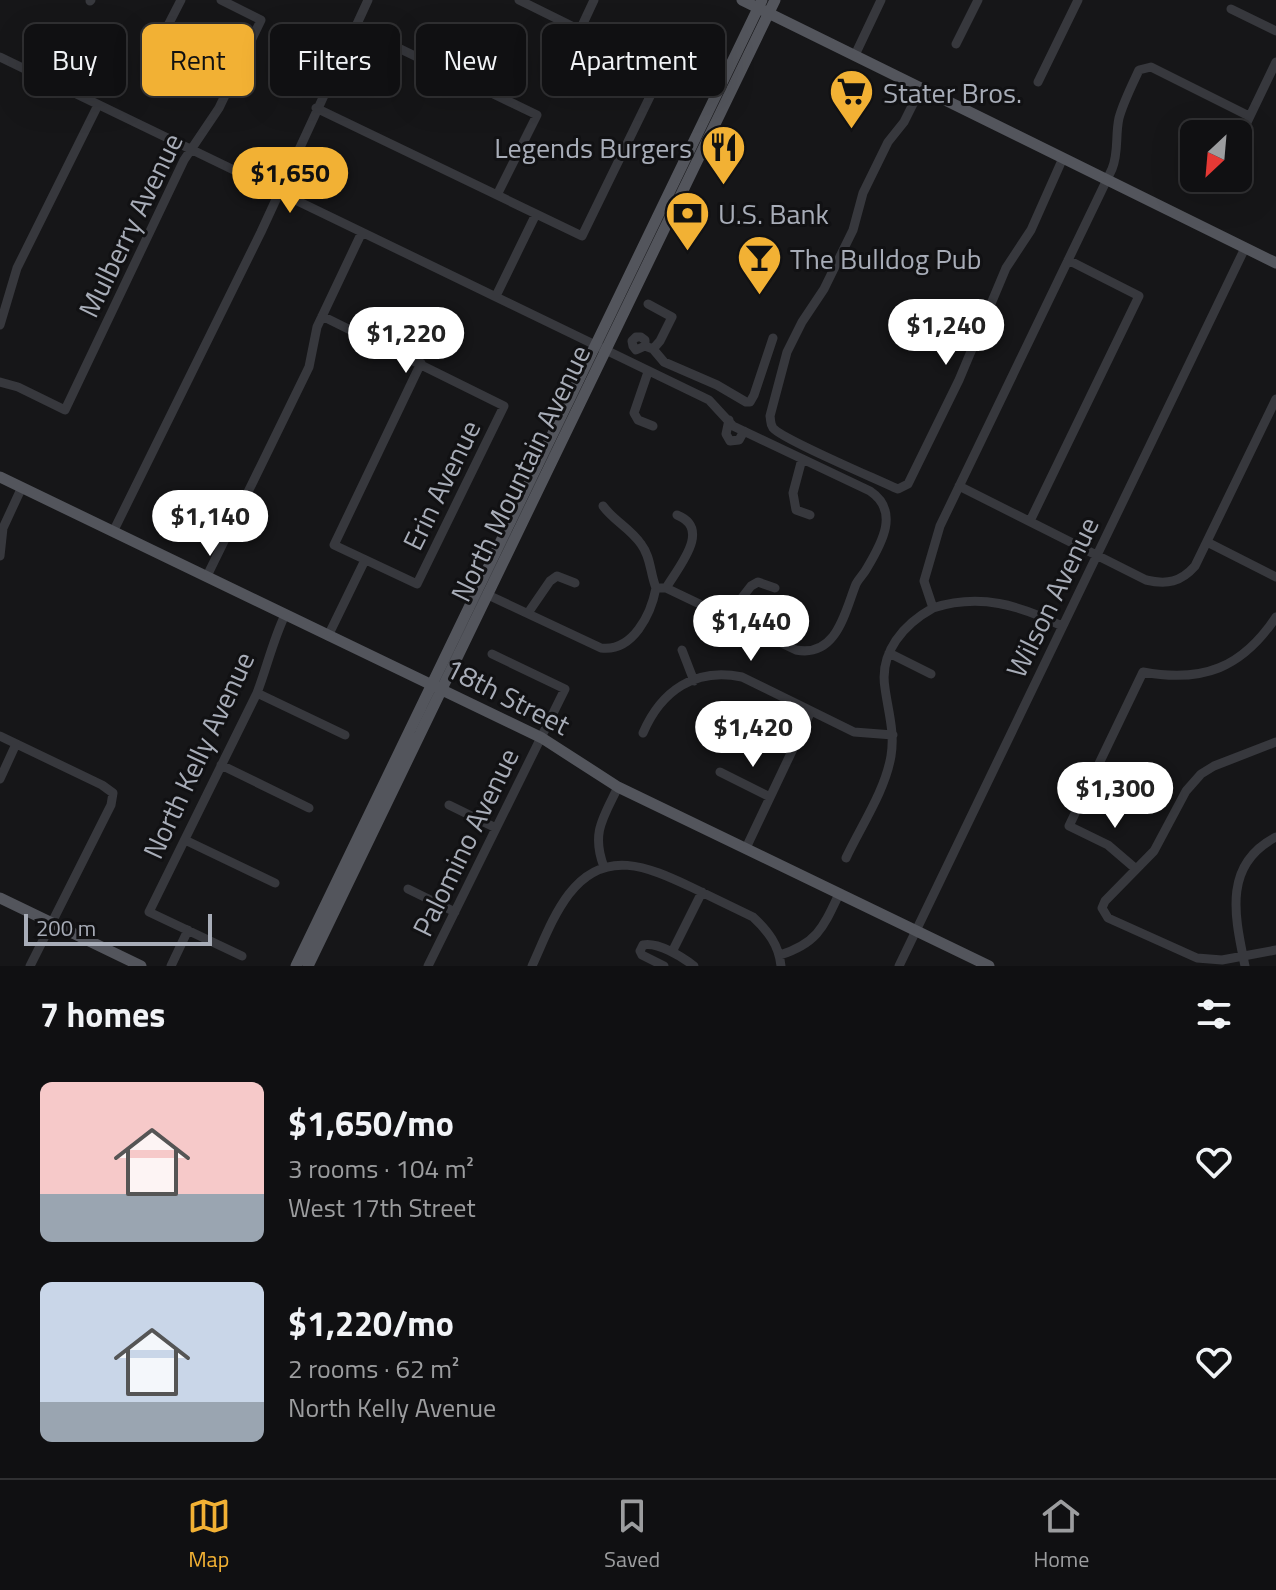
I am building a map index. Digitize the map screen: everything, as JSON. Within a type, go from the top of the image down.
[{"type":"main road","points":[[742,0],[763,7],[1276,263]]},
{"type":"main road","name":"North Mountain Avenue","points":[[296,966],[437,686],[763,7],[775,0]]},
{"type":"main road","name":"North Mountain Avenue","points":[[308,966],[437,686],[488,595],[601,347]]},
{"type":"main road","name":"18th Street","points":[[0,477],[437,686],[542,738],[618,787],[989,966]]},
{"type":"main road","points":[[0,898],[135,965]]},
{"type":"street","points":[[169,24],[181,0]]},
{"type":"street","name":"Mulberry Avenue","points":[[0,382],[18,387],[65,410],[190,149],[219,108],[261,20],[221,0]]},
{"type":"street","points":[[356,24],[368,0]]},
{"type":"street","points":[[519,0],[568,24]]},
{"type":"street","points":[[583,24],[594,0]]},
{"type":"street","points":[[956,44],[978,0]]},
{"type":"street","points":[[1038,82],[1078,0]]},
{"type":"street","points":[[855,55],[878,1]]},
{"type":"street","points":[[1231,9],[1276,31]]},
{"type":"street","points":[[400,49],[537,115],[497,195]]},
{"type":"street","points":[[0,57],[709,400],[733,426],[875,495],[888,516],[885,531],[868,567],[857,581],[836,633],[825,645],[813,651],[796,650],[661,588],[641,543],[603,506]]},
{"type":"street","points":[[1247,120],[1276,62]]},
{"type":"street","points":[[933,608],[925,588],[927,567],[940,526],[1107,180],[1118,150],[1119,118],[1136,77],[1145,67],[1157,70],[1249,116]]},
{"type":"street","points":[[921,88],[904,122],[888,142],[863,193],[848,240],[787,352],[770,416],[771,424],[777,431],[795,440],[898,489],[908,484],[959,380],[1006,268],[1031,230],[1063,158]]},
{"type":"street","points":[[114,530],[167,418],[203,352],[322,96]]},
{"type":"street","points":[[316,108],[582,236],[651,96]]},
{"type":"street","points":[[0,325],[17,268],[98,105]]},
{"type":"street","points":[[496,296],[536,214]]},
{"type":"street","points":[[207,576],[309,367],[322,316],[362,232]]},
{"type":"street","name":"Wilson Avenue","points":[[899,966],[1245,248]]},
{"type":"street","points":[[1030,521],[1139,296],[1068,260]]},
{"type":"street","points":[[626,361],[634,348],[642,349],[660,341],[672,317],[648,304]]},
{"type":"street","points":[[322,316],[421,363],[334,545],[365,560],[328,636]]},
{"type":"street","points":[[649,347],[664,362],[750,402],[773,338]]},
{"type":"street","name":"Erin Avenue","points":[[365,560],[417,584],[504,406],[421,363]]},
{"type":"street","points":[[648,372],[634,413],[638,420],[653,426]]},
{"type":"street","points":[[959,486],[1146,580],[1167,583],[1180,579],[1195,566],[1276,399]]},
{"type":"street","points":[[729,420],[726,434],[730,441],[739,440],[744,431]]},
{"type":"street","points":[[802,459],[792,500],[796,510],[810,515]]},
{"type":"street","points":[[0,556],[3,528],[22,487]]},
{"type":"street","points":[[488,595],[601,648],[623,645],[637,632],[694,538],[693,527],[677,515]]},
{"type":"street","points":[[1207,542],[1276,577]]},
{"type":"street","points":[[528,613],[550,581],[557,576],[575,583]]},
{"type":"street","points":[[727,617],[751,586],[758,582],[775,588]]},
{"type":"street","points":[[846,858],[888,770],[893,735],[884,684],[889,653],[906,626],[933,608],[967,600],[989,600],[1022,608],[1062,626]]},
{"type":"street","name":"North Kelly Avenue","points":[[188,930],[149,912],[257,693],[272,642],[285,615]]},
{"type":"street","points":[[1136,869],[1108,845],[1069,826],[1143,672],[1171,677],[1193,676],[1229,663],[1250,649],[1276,617]]},
{"type":"street","points":[[682,650],[694,681]]},
{"type":"street","points":[[889,653],[931,674]]},
{"type":"street","name":"Palomino Avenue","points":[[428,966],[565,689],[492,654]]},
{"type":"street","points":[[643,733],[651,715],[666,695],[677,687],[724,673],[742,677],[854,732],[893,735]]},
{"type":"street","points":[[257,693],[345,735]]},
{"type":"street","points":[[746,848],[811,711]]},
{"type":"street","points":[[0,736],[113,793],[111,805],[30,966]]},
{"type":"street","points":[[1276,742],[1201,774],[1186,791],[1154,851],[1105,901],[1102,908],[1108,918],[1183,954],[1222,960],[1276,950]]},
{"type":"street","points":[[0,779],[16,744]]},
{"type":"street","points":[[221,765],[309,808]]},
{"type":"street","points":[[720,772],[770,797]]},
{"type":"street","points":[[604,867],[597,840],[598,829],[618,787]]},
{"type":"street","points":[[449,805],[496,828]]},
{"type":"street","points":[[1245,966],[1235,914],[1235,895],[1240,876],[1250,858],[1276,837]]},
{"type":"street","points":[[185,840],[275,883]]},
{"type":"street","points":[[532,966],[571,891],[604,867],[641,866],[753,917],[765,928],[780,961],[813,940],[839,894]]},
{"type":"street","points":[[408,889],[455,912]]},
{"type":"street","points":[[672,952],[702,892]]},
{"type":"street","points":[[171,966],[188,930],[242,956]]},
{"type":"street","points":[[664,966],[642,955],[641,948],[645,943],[672,952],[694,966]]},
{"type":"place","name":"Stater Bros.","points":[[852,131]]},
{"type":"place","name":"Legends Burgers","points":[[723,186]]},
{"type":"place","name":"U.S. Bank","points":[[687,252]]},
{"type":"place","name":"The Bulldog Pub","points":[[759,297]]}]
